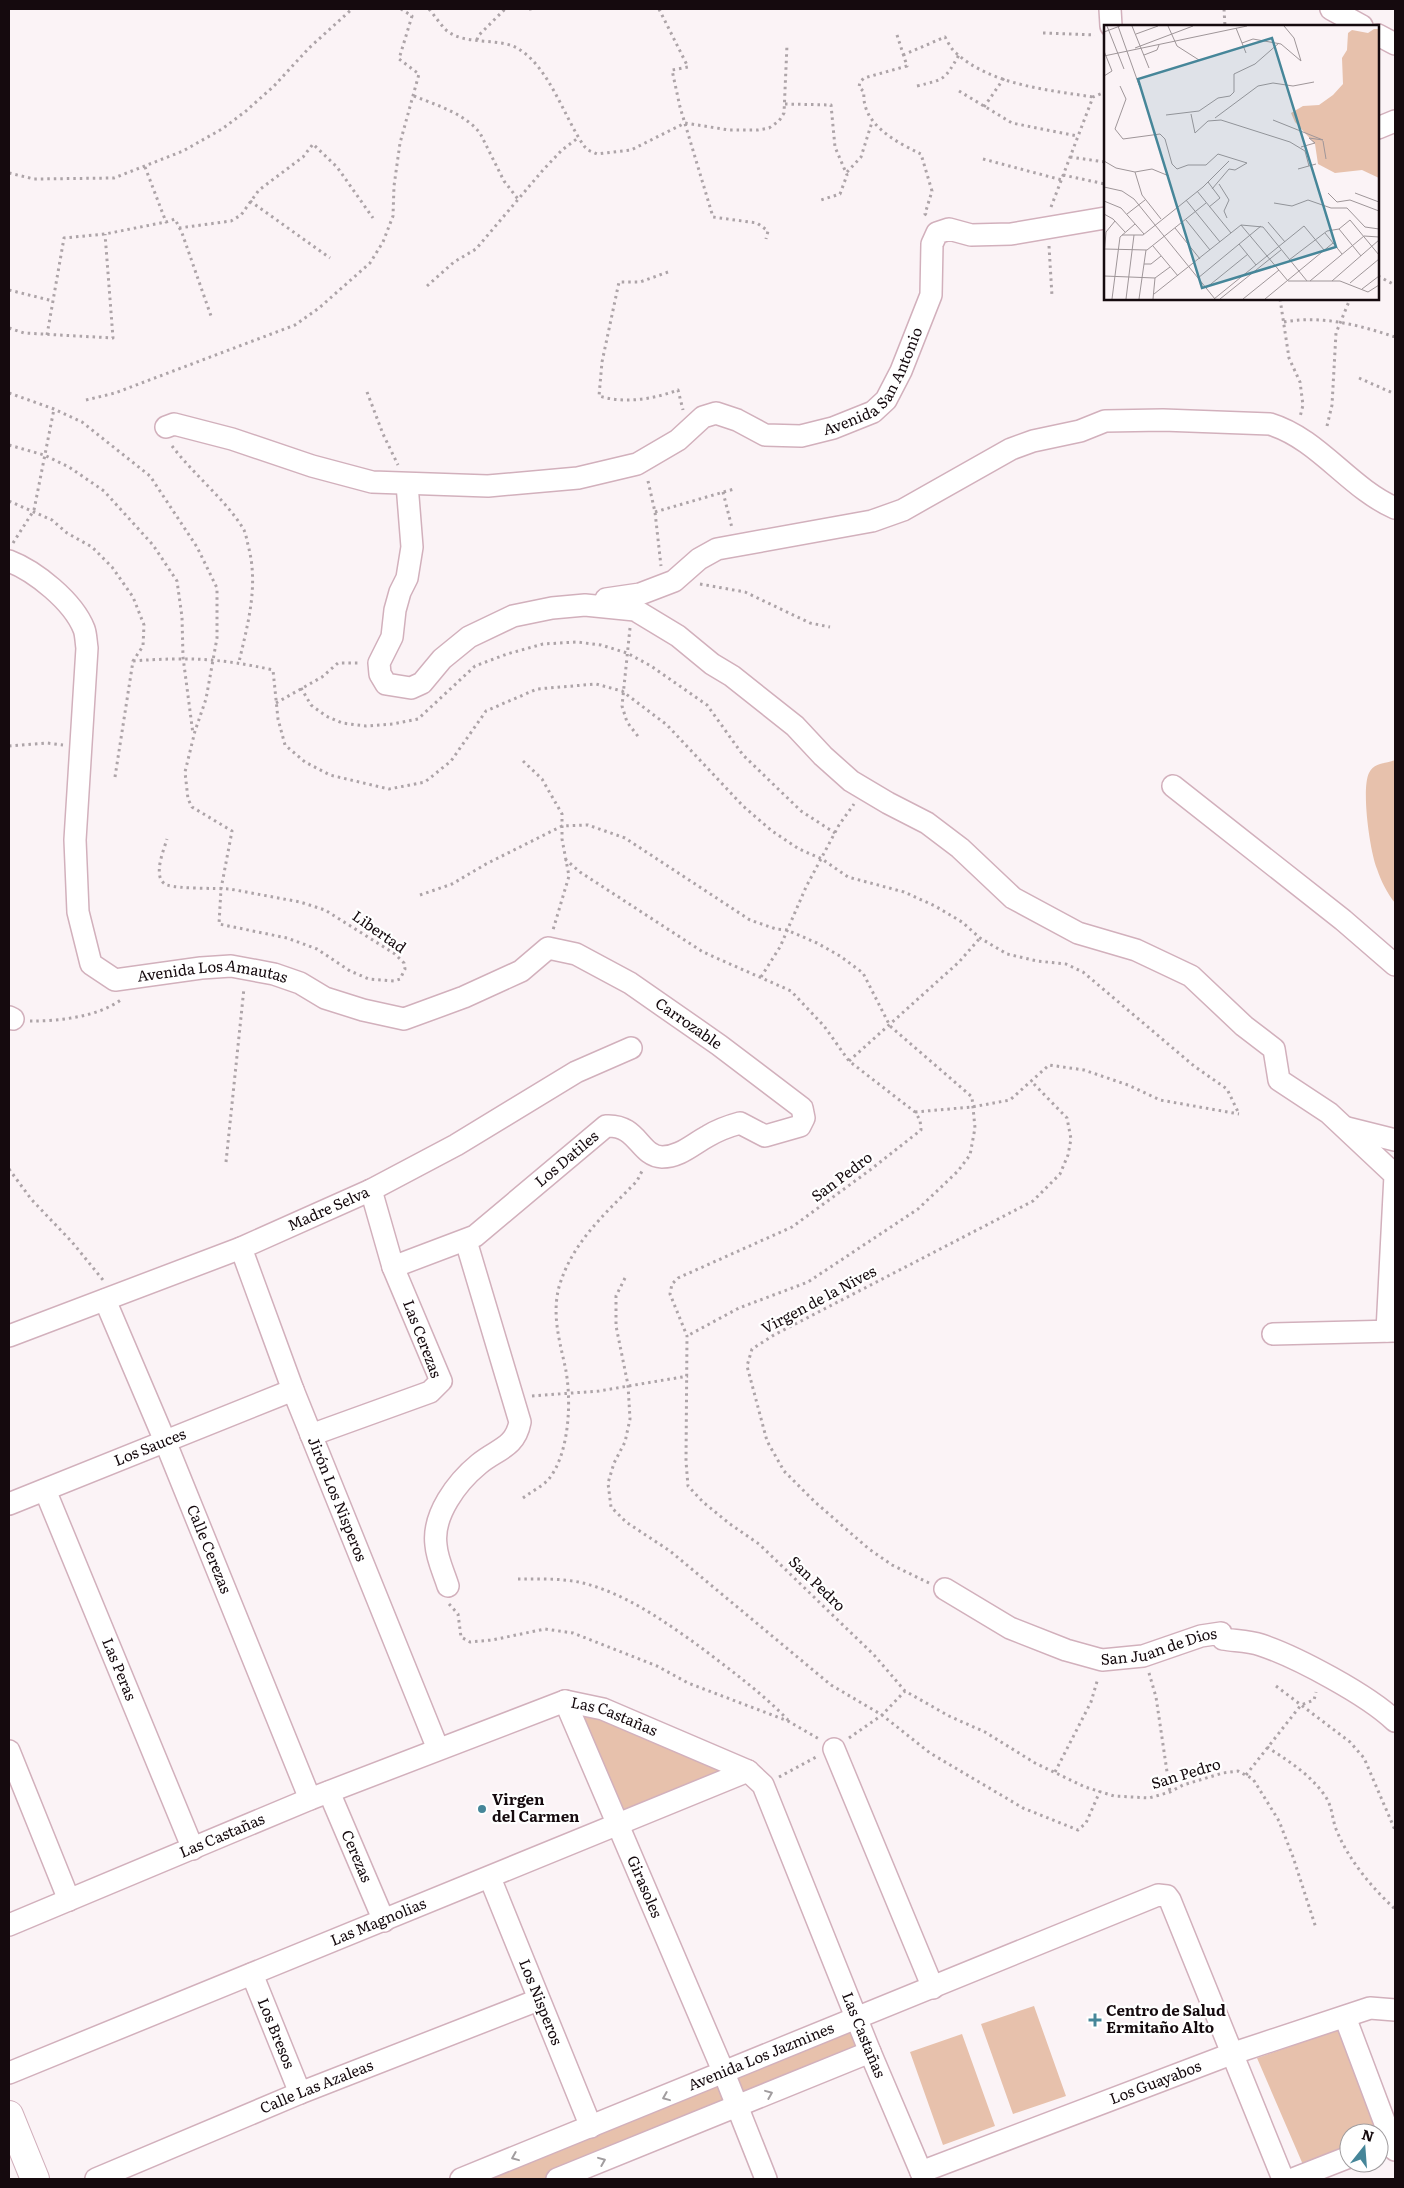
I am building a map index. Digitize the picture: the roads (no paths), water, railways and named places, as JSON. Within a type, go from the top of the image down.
[{"type":"street","points":[[1105,25],[1110,9]]},
{"type":"street","points":[[1331,9],[1360,25]]},
{"type":"street","points":[[1379,36],[1395,44]]},
{"type":"street","points":[[1379,128],[1395,121]]},
{"type":"street","name":"Avenida San Antonio","points":[[166,427],[174,424],[232,439],[304,463],[372,482],[488,486],[578,478],[637,464],[678,440],[703,417],[716,413],[765,435],[801,436],[833,428],[873,412],[886,400],[901,371],[931,295],[932,244],[938,233],[949,229],[971,235],[1011,234],[1104,218]]},
{"type":"street","points":[[407,484],[412,547],[407,578],[400,592],[395,610],[392,637],[379,663],[380,674],[386,684],[411,688],[422,683],[442,659],[469,638],[513,616],[640,594],[669,584],[699,559],[716,549],[872,521],[903,510],[1011,448],[1080,431],[1105,421],[1225,421],[1270,424],[1286,429],[1307,443],[1380,500],[1395,508]]},
{"type":"street","name":"Avenida Los Amautas","points":[[9,561],[27,570],[50,587],[71,608],[84,630],[87,648],[75,840],[78,912],[91,964],[115,980],[201,968],[231,966],[274,974],[300,982],[325,998],[363,1010],[404,1019],[464,997],[521,971],[548,948]]},
{"type":"street","points":[[552,608],[585,605],[635,610],[678,636],[795,726],[823,756],[851,781],[927,823],[960,848],[1013,898],[1078,932],[1136,950],[1191,976],[1244,1026],[1274,1049],[1279,1080],[1329,1113],[1395,1175],[1391,1331],[1273,1334]]},
{"type":"street","points":[[1174,786],[1343,920],[1395,965]]},
{"type":"street","name":"Carrozable","points":[[548,948],[576,954],[630,983],[719,1045],[802,1108],[804,1118],[800,1126],[765,1136],[740,1123],[727,1126],[672,1156],[660,1157],[651,1153]]},
{"type":"street","name":"Madre Selva","points":[[9,1336],[241,1248],[371,1190],[456,1145],[576,1072],[631,1048]]},
{"type":"street","name":"Los Datiles","points":[[393,1267],[466,1241],[498,1218],[544,1176],[606,1126],[618,1126],[630,1132],[651,1153]]},
{"type":"street","points":[[1345,1128],[1395,1140]]},
{"type":"street","name":"Las Cerezas","points":[[311,1435],[430,1392],[441,1381],[393,1267],[371,1190]]},
{"type":"street","points":[[448,1586],[435,1544],[440,1515],[451,1493],[467,1476],[480,1463],[511,1442],[518,1433],[520,1422],[466,1241]]},
{"type":"street","name":"Jirón Los Nisperos","points":[[241,1248],[293,1390],[438,1749]]},
{"type":"street","name":"Calle Cerezas","points":[[111,1298],[165,1441],[319,1795]]},
{"type":"street","name":"Los Sauces","points":[[9,1504],[293,1390]]},
{"type":"street","name":"Las Peras","points":[[45,1490],[193,1849]]},
{"type":"street","name":"San Juan de Dios","points":[[945,1589],[1010,1628],[1059,1648],[1102,1660],[1143,1656],[1201,1636],[1221,1633],[1223,1640],[1259,1644],[1294,1659],[1350,1690],[1395,1721]]},
{"type":"street","name":"Las Castañas","points":[[9,1925],[319,1795],[565,1700],[603,1709],[748,1771],[763,1785],[870,2052],[922,2175]]},
{"type":"street","name":"Girasoles","points":[[565,1700],[724,2073]]},
{"type":"street","points":[[834,1749],[933,1988]]},
{"type":"street","points":[[9,1751],[69,1900]]},
{"type":"street","name":"Las Magnolias","points":[[9,2073],[748,1771]]},
{"type":"street","name":"Cerezas","points":[[319,1795],[384,1921]]},
{"type":"street","name":"Los Nisperos","points":[[490,1878],[591,2127]]},
{"type":"street","name":"Avenida Los Jazmines","points":[[461,2179],[1158,1895],[1167,1896],[1170,1900],[1231,2054]]},
{"type":"street","name":"Los Bresos","points":[[252,1974],[300,2093]]},
{"type":"street","name":"Calle Las Azaleas","points":[[96,2179],[300,2093],[538,2000]]},
{"type":"street","name":"Los Guayabos","points":[[922,2175],[1231,2054],[1370,2008],[1395,2010]]},
{"type":"street","points":[[1345,2017],[1381,2123]]},
{"type":"street","points":[[557,2179],[870,2052]]},
{"type":"street","points":[[1231,2054],[1283,2179]]},
{"type":"street","points":[[724,2073],[766,2179]]},
{"type":"street","points":[[9,2115],[35,2179]]},
{"type":"street","points":[[1293,2179],[1339,2161]]},
{"type":"place","name":"Virgen del Carmen","points":[[482,1809]]},
{"type":"place","name":"Centro de Salud Ermitaño Alto","points":[[1095,2020]]}]
